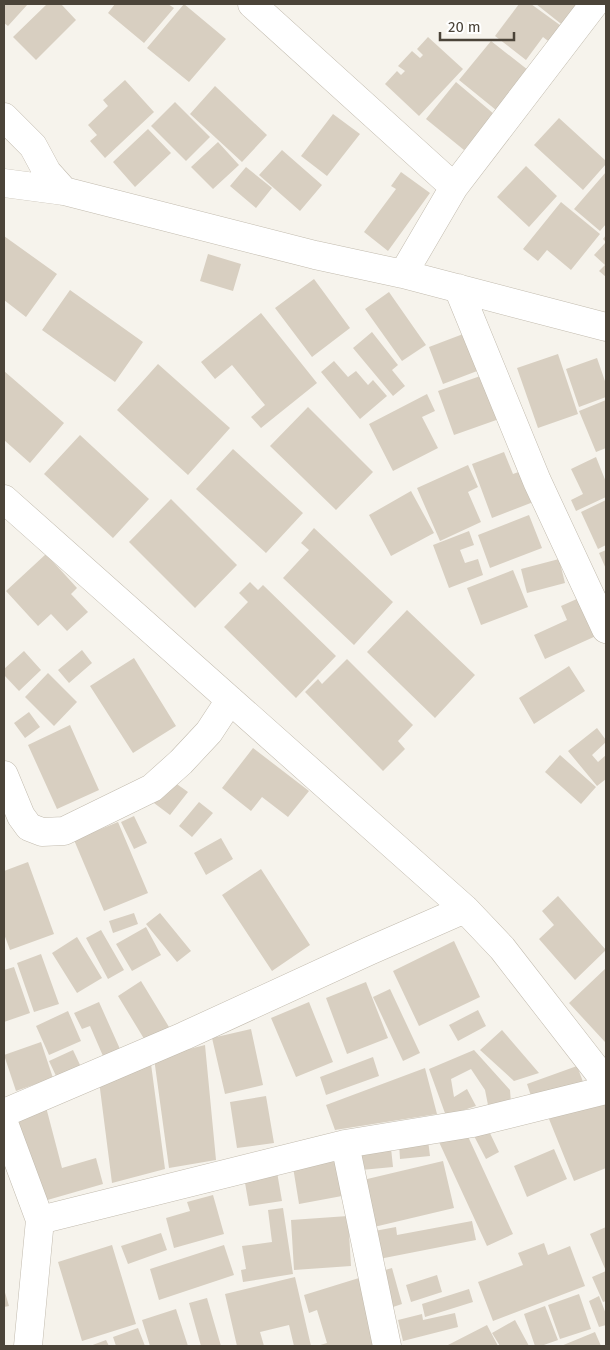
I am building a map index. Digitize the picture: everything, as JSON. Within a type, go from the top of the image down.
[{"type":"street","points":[[252,4],[454,186]]},
{"type":"street","points":[[403,274],[454,186],[594,4]]},
{"type":"street","points":[[4,117],[34,146],[47,172],[64,191]]},
{"type":"street","points":[[4,183],[64,191],[315,255],[403,274],[604,330]]},
{"type":"street","points":[[458,288],[537,481],[606,629]]},
{"type":"street","points":[[4,500],[465,909],[502,948],[606,1082]]},
{"type":"street","points":[[4,775],[21,816],[29,827],[42,832],[64,830],[152,788],[209,732],[230,700]]},
{"type":"street","points":[[4,1113],[184,1036],[369,950],[465,909]]},
{"type":"street","points":[[40,1220],[345,1144],[473,1123],[606,1090]]},
{"type":"street","points":[[4,1123],[40,1220],[28,1346]]},
{"type":"street","points":[[345,1144],[387,1346]]},
{"type":"building","points":[[4,4],[28,4],[8,26],[4,23]]},
{"type":"building","points":[[47,4],[61,4],[76,20],[36,60],[13,37]]},
{"type":"building","points":[[115,4],[168,4],[174,8],[144,43],[108,13]]},
{"type":"building","points":[[184,4],[226,39],[189,82],[147,48]]},
{"type":"building","points":[[519,4],[531,4],[564,28],[552,44],[543,37],[526,60],[495,36]]},
{"type":"building","points":[[536,4],[584,4],[565,27]]},
{"type":"building","points":[[428,37],[463,69],[419,116],[385,84],[397,71],[401,75],[405,71],[398,66],[412,51],[420,58],[423,55],[417,49]]},
{"type":"building","points":[[491,41],[528,70],[496,110],[459,80]]},
{"type":"building","points":[[125,80],[154,112],[105,158],[90,141],[97,135],[88,125],[108,106],[103,100]]},
{"type":"building","points":[[456,82],[494,114],[464,150],[426,119]]},
{"type":"building","points":[[215,86],[267,135],[242,162],[190,114]]},
{"type":"building","points":[[175,102],[210,137],[186,161],[151,126]]},
{"type":"building","points":[[333,114],[360,134],[327,176],[301,156]]},
{"type":"building","points":[[559,118],[606,161],[606,164],[583,190],[534,145]]},
{"type":"building","points":[[148,129],[171,153],[135,187],[113,162]]},
{"type":"building","points":[[218,142],[239,165],[213,189],[191,167]]},
{"type":"building","points":[[282,150],[322,185],[300,211],[259,175]]},
{"type":"building","points":[[526,166],[557,196],[529,227],[497,197]]},
{"type":"building","points":[[246,167],[272,188],[256,208],[230,186]]},
{"type":"building","points":[[401,172],[430,193],[388,251],[364,232],[396,189],[391,186]]},
{"type":"building","points":[[606,172],[606,224],[600,231],[574,209]]},
{"type":"building","points":[[561,202],[600,234],[571,270],[547,250],[538,261],[523,249]]},
{"type":"building","points":[[4,236],[57,274],[26,317],[4,300]]},
{"type":"building","points":[[606,242],[606,277],[599,271],[605,265],[594,255]]},
{"type":"building","points":[[208,254],[241,264],[233,291],[200,281]]},
{"type":"building","points":[[314,279],[350,328],[312,357],[275,308]]},
{"type":"building","points":[[70,290],[143,342],[115,382],[42,330]]},
{"type":"building","points":[[389,292],[426,345],[402,361],[365,309]]},
{"type":"building","points":[[261,313],[317,383],[261,428],[251,417],[265,405],[232,365],[215,379],[201,362]]},
{"type":"building","points":[[471,331],[485,368],[443,384],[429,347]]},
{"type":"building","points":[[372,332],[398,365],[392,370],[405,386],[393,396],[353,348]]},
{"type":"building","points":[[558,354],[578,414],[538,428],[517,368]]},
{"type":"building","points":[[597,358],[606,384],[606,397],[579,407],[566,369]]},
{"type":"building","points":[[334,361],[348,377],[356,371],[368,385],[373,380],[387,396],[360,419],[321,372]]},
{"type":"building","points":[[158,364],[230,428],[188,475],[117,410]]},
{"type":"building","points":[[4,371],[64,423],[30,463],[4,440]]},
{"type":"building","points":[[486,374],[502,418],[454,435],[438,391]]},
{"type":"building","points":[[427,394],[435,411],[422,417],[438,448],[393,471],[369,424]]},
{"type":"building","points":[[606,400],[606,448],[596,452],[579,411]]},
{"type":"building","points":[[308,407],[373,472],[336,510],[270,446]]},
{"type":"building","points":[[80,435],[149,499],[113,538],[44,474]]},
{"type":"building","points":[[233,449],[303,513],[266,553],[196,489]]},
{"type":"building","points":[[504,452],[513,474],[529,468],[541,499],[492,518],[472,464]]},
{"type":"building","points":[[596,457],[606,482],[606,497],[576,511],[571,500],[583,494],[571,469]]},
{"type":"building","points":[[468,465],[478,487],[468,492],[481,522],[440,541],[417,488]]},
{"type":"building","points":[[411,491],[434,533],[391,556],[369,515]]},
{"type":"building","points":[[171,499],[237,565],[195,608],[129,542]]},
{"type":"building","points":[[606,500],[606,545],[598,549],[581,512]]},
{"type":"building","points":[[529,515],[542,548],[490,568],[478,535]]},
{"type":"building","points":[[314,528],[393,602],[354,645],[283,578],[309,550],[301,543]]},
{"type":"building","points":[[469,531],[474,545],[460,550],[465,563],[478,559],[483,575],[449,588],[433,545]]},
{"type":"building","points":[[606,550],[606,569],[599,553]]},
{"type":"building","points":[[46,554],[77,588],[71,594],[88,612],[67,631],[51,614],[38,626],[6,591]]},
{"type":"building","points":[[559,559],[565,583],[527,593],[521,569]]},
{"type":"building","points":[[513,570],[528,607],[481,625],[467,588]]},
{"type":"building","points":[[250,582],[258,590],[263,585],[336,656],[296,698],[224,627],[248,602],[239,593]]},
{"type":"building","points":[[579,598],[596,636],[545,659],[534,635],[567,620],[561,606]]},
{"type":"building","points":[[407,610],[475,675],[435,718],[367,652]]},
{"type":"building","points":[[82,650],[92,663],[69,683],[58,670]]},
{"type":"building","points":[[24,651],[41,670],[19,691],[4,675],[4,669]]},
{"type":"building","points":[[134,658],[176,726],[133,753],[90,686]]},
{"type":"building","points":[[347,659],[413,725],[398,741],[405,749],[383,771],[305,692],[318,679],[322,684]]},
{"type":"building","points":[[569,666],[585,691],[534,724],[519,698]]},
{"type":"building","points":[[48,673],[77,702],[54,726],[25,697]]},
{"type":"building","points":[[29,712],[40,727],[25,738],[14,723]]},
{"type":"building","points":[[70,725],[99,790],[57,809],[28,745]]},
{"type":"building","points":[[597,728],[606,742],[592,755],[598,762],[606,755],[606,779],[597,786],[568,751]]},
{"type":"building","points":[[253,748],[309,791],[288,817],[262,797],[251,811],[222,788]]},
{"type":"building","points":[[560,755],[596,787],[581,804],[545,772]]},
{"type":"building","points":[[167,777],[188,792],[170,815],[150,800]]},
{"type":"building","points":[[199,802],[213,813],[192,837],[179,826]]},
{"type":"building","points":[[134,816],[147,843],[134,849],[121,822]]},
{"type":"building","points":[[118,822],[148,893],[104,911],[74,840]]},
{"type":"building","points":[[221,838],[233,859],[206,875],[194,853]]},
{"type":"building","points":[[28,862],[54,934],[10,950],[4,934],[4,871]]},
{"type":"building","points":[[261,869],[310,945],[272,971],[222,895]]},
{"type":"building","points":[[558,896],[606,950],[575,980],[539,939],[554,925],[542,911]]},
{"type":"building","points":[[134,913],[138,924],[113,933],[109,921]]},
{"type":"building","points":[[160,913],[191,951],[177,962],[146,924]]},
{"type":"building","points":[[146,927],[161,955],[132,971],[116,944]]},
{"type":"building","points":[[101,930],[124,970],[108,979],[86,938]]},
{"type":"building","points":[[77,937],[102,978],[77,993],[52,953]]},
{"type":"building","points":[[454,941],[480,997],[419,1026],[393,971]]},
{"type":"building","points":[[41,954],[59,1004],[34,1012],[17,963]]},
{"type":"building","points":[[14,967],[30,1013],[4,1022],[4,970]]},
{"type":"building","points":[[606,968],[606,1040],[605,1042],[569,1003]]},
{"type":"building","points":[[141,981],[169,1027],[146,1042],[118,996]]},
{"type":"building","points":[[366,982],[388,1038],[347,1054],[326,998]]},
{"type":"building","points":[[390,989],[420,1053],[403,1061],[373,997]]},
{"type":"building","points":[[99,1002],[120,1049],[103,1056],[90,1026],[82,1029],[74,1013]]},
{"type":"building","points":[[309,1002],[333,1062],[296,1077],[271,1018]]},
{"type":"building","points":[[478,1010],[486,1026],[458,1041],[449,1025]]},
{"type":"building","points":[[68,1011],[81,1041],[49,1055],[36,1026]]},
{"type":"building","points":[[251,1029],[263,1085],[225,1094],[212,1038]]},
{"type":"building","points":[[502,1030],[539,1073],[514,1081],[480,1050]]},
{"type":"building","points":[[41,1042],[53,1078],[16,1091],[4,1055]]},
{"type":"building","points":[[205,1045],[216,1160],[169,1168],[154,1058]]},
{"type":"building","points":[[73,1050],[81,1067],[57,1078],[49,1061]]},
{"type":"building","points":[[474,1050],[510,1090],[511,1103],[489,1110],[485,1090],[471,1069],[451,1079],[454,1097],[467,1089],[476,1106],[446,1116],[429,1069]]},
{"type":"building","points":[[373,1057],[379,1076],[326,1095],[320,1077]]},
{"type":"building","points":[[151,1064],[165,1169],[112,1183],[99,1081]]},
{"type":"building","points":[[577,1066],[585,1087],[534,1105],[527,1084]]},
{"type":"building","points":[[425,1068],[437,1114],[335,1130],[326,1105]]},
{"type":"building","points":[[606,1095],[606,1168],[574,1181],[549,1119]]},
{"type":"building","points":[[266,1096],[274,1143],[237,1148],[230,1102]]},
{"type":"building","points":[[46,1107],[62,1168],[96,1158],[103,1184],[37,1203],[14,1116]]},
{"type":"building","points":[[487,1127],[499,1152],[486,1159],[473,1134]]},
{"type":"building","points":[[465,1130],[513,1234],[487,1246],[439,1142]]},
{"type":"building","points":[[428,1140],[430,1156],[400,1159],[399,1143]]},
{"type":"building","points":[[391,1148],[393,1167],[361,1170],[360,1151]]},
{"type":"building","points":[[554,1149],[567,1179],[527,1197],[514,1166]]},
{"type":"building","points":[[336,1159],[342,1196],[299,1204],[293,1167]]},
{"type":"building","points":[[443,1161],[454,1208],[374,1227],[363,1180]]},
{"type":"building","points":[[277,1172],[282,1201],[249,1206],[244,1177]]},
{"type":"building","points":[[213,1195],[224,1234],[174,1248],[166,1218],[190,1211],[187,1202]]},
{"type":"building","points":[[283,1208],[293,1274],[243,1282],[241,1270],[246,1269],[242,1246],[272,1242],[268,1210]]},
{"type":"building","points":[[348,1216],[351,1266],[294,1270],[291,1220]]},
{"type":"building","points":[[472,1221],[476,1240],[374,1260],[369,1232],[396,1227],[397,1235]]},
{"type":"building","points":[[606,1227],[606,1271],[590,1234]]},
{"type":"building","points":[[161,1233],[167,1250],[128,1264],[121,1246]]},
{"type":"building","points":[[544,1243],[548,1255],[570,1246],[585,1286],[493,1321],[478,1282],[523,1265],[518,1253]]},
{"type":"building","points":[[112,1245],[136,1324],[82,1341],[58,1262]]},
{"type":"building","points":[[224,1245],[234,1275],[159,1300],[150,1269]]},
{"type":"building","points":[[392,1268],[402,1304],[387,1309],[378,1272]]},
{"type":"building","points":[[606,1271],[606,1301],[603,1302],[592,1277]]},
{"type":"building","points":[[437,1275],[442,1292],[411,1302],[406,1285]]},
{"type":"building","points":[[295,1277],[311,1346],[294,1346],[289,1325],[260,1332],[264,1346],[237,1346],[225,1294]]},
{"type":"building","points":[[359,1278],[379,1346],[317,1346],[327,1343],[317,1310],[309,1313],[304,1295]]},
{"type":"building","points":[[4,1289],[9,1306],[4,1307]]},
{"type":"building","points":[[469,1289],[473,1302],[425,1317],[422,1304]]},
{"type":"building","points":[[579,1294],[591,1329],[560,1339],[548,1305]]},
{"type":"building","points":[[599,1296],[606,1314],[606,1325],[599,1327],[589,1301]]},
{"type":"building","points":[[207,1298],[221,1346],[201,1346],[189,1303]]},
{"type":"building","points":[[545,1306],[558,1340],[541,1346],[535,1346],[524,1314]]},
{"type":"building","points":[[176,1309],[188,1346],[150,1346],[142,1320]]},
{"type":"building","points":[[455,1313],[458,1327],[403,1341],[398,1320],[422,1314],[423,1320]]},
{"type":"building","points":[[515,1320],[529,1346],[500,1346],[492,1333]]},
{"type":"building","points":[[487,1325],[498,1346],[446,1346]]},
{"type":"building","points":[[138,1328],[145,1346],[116,1346],[113,1337]]},
{"type":"building","points":[[595,1332],[601,1346],[561,1346]]},
{"type":"building","points":[[106,1340],[109,1346],[90,1346]]}]
